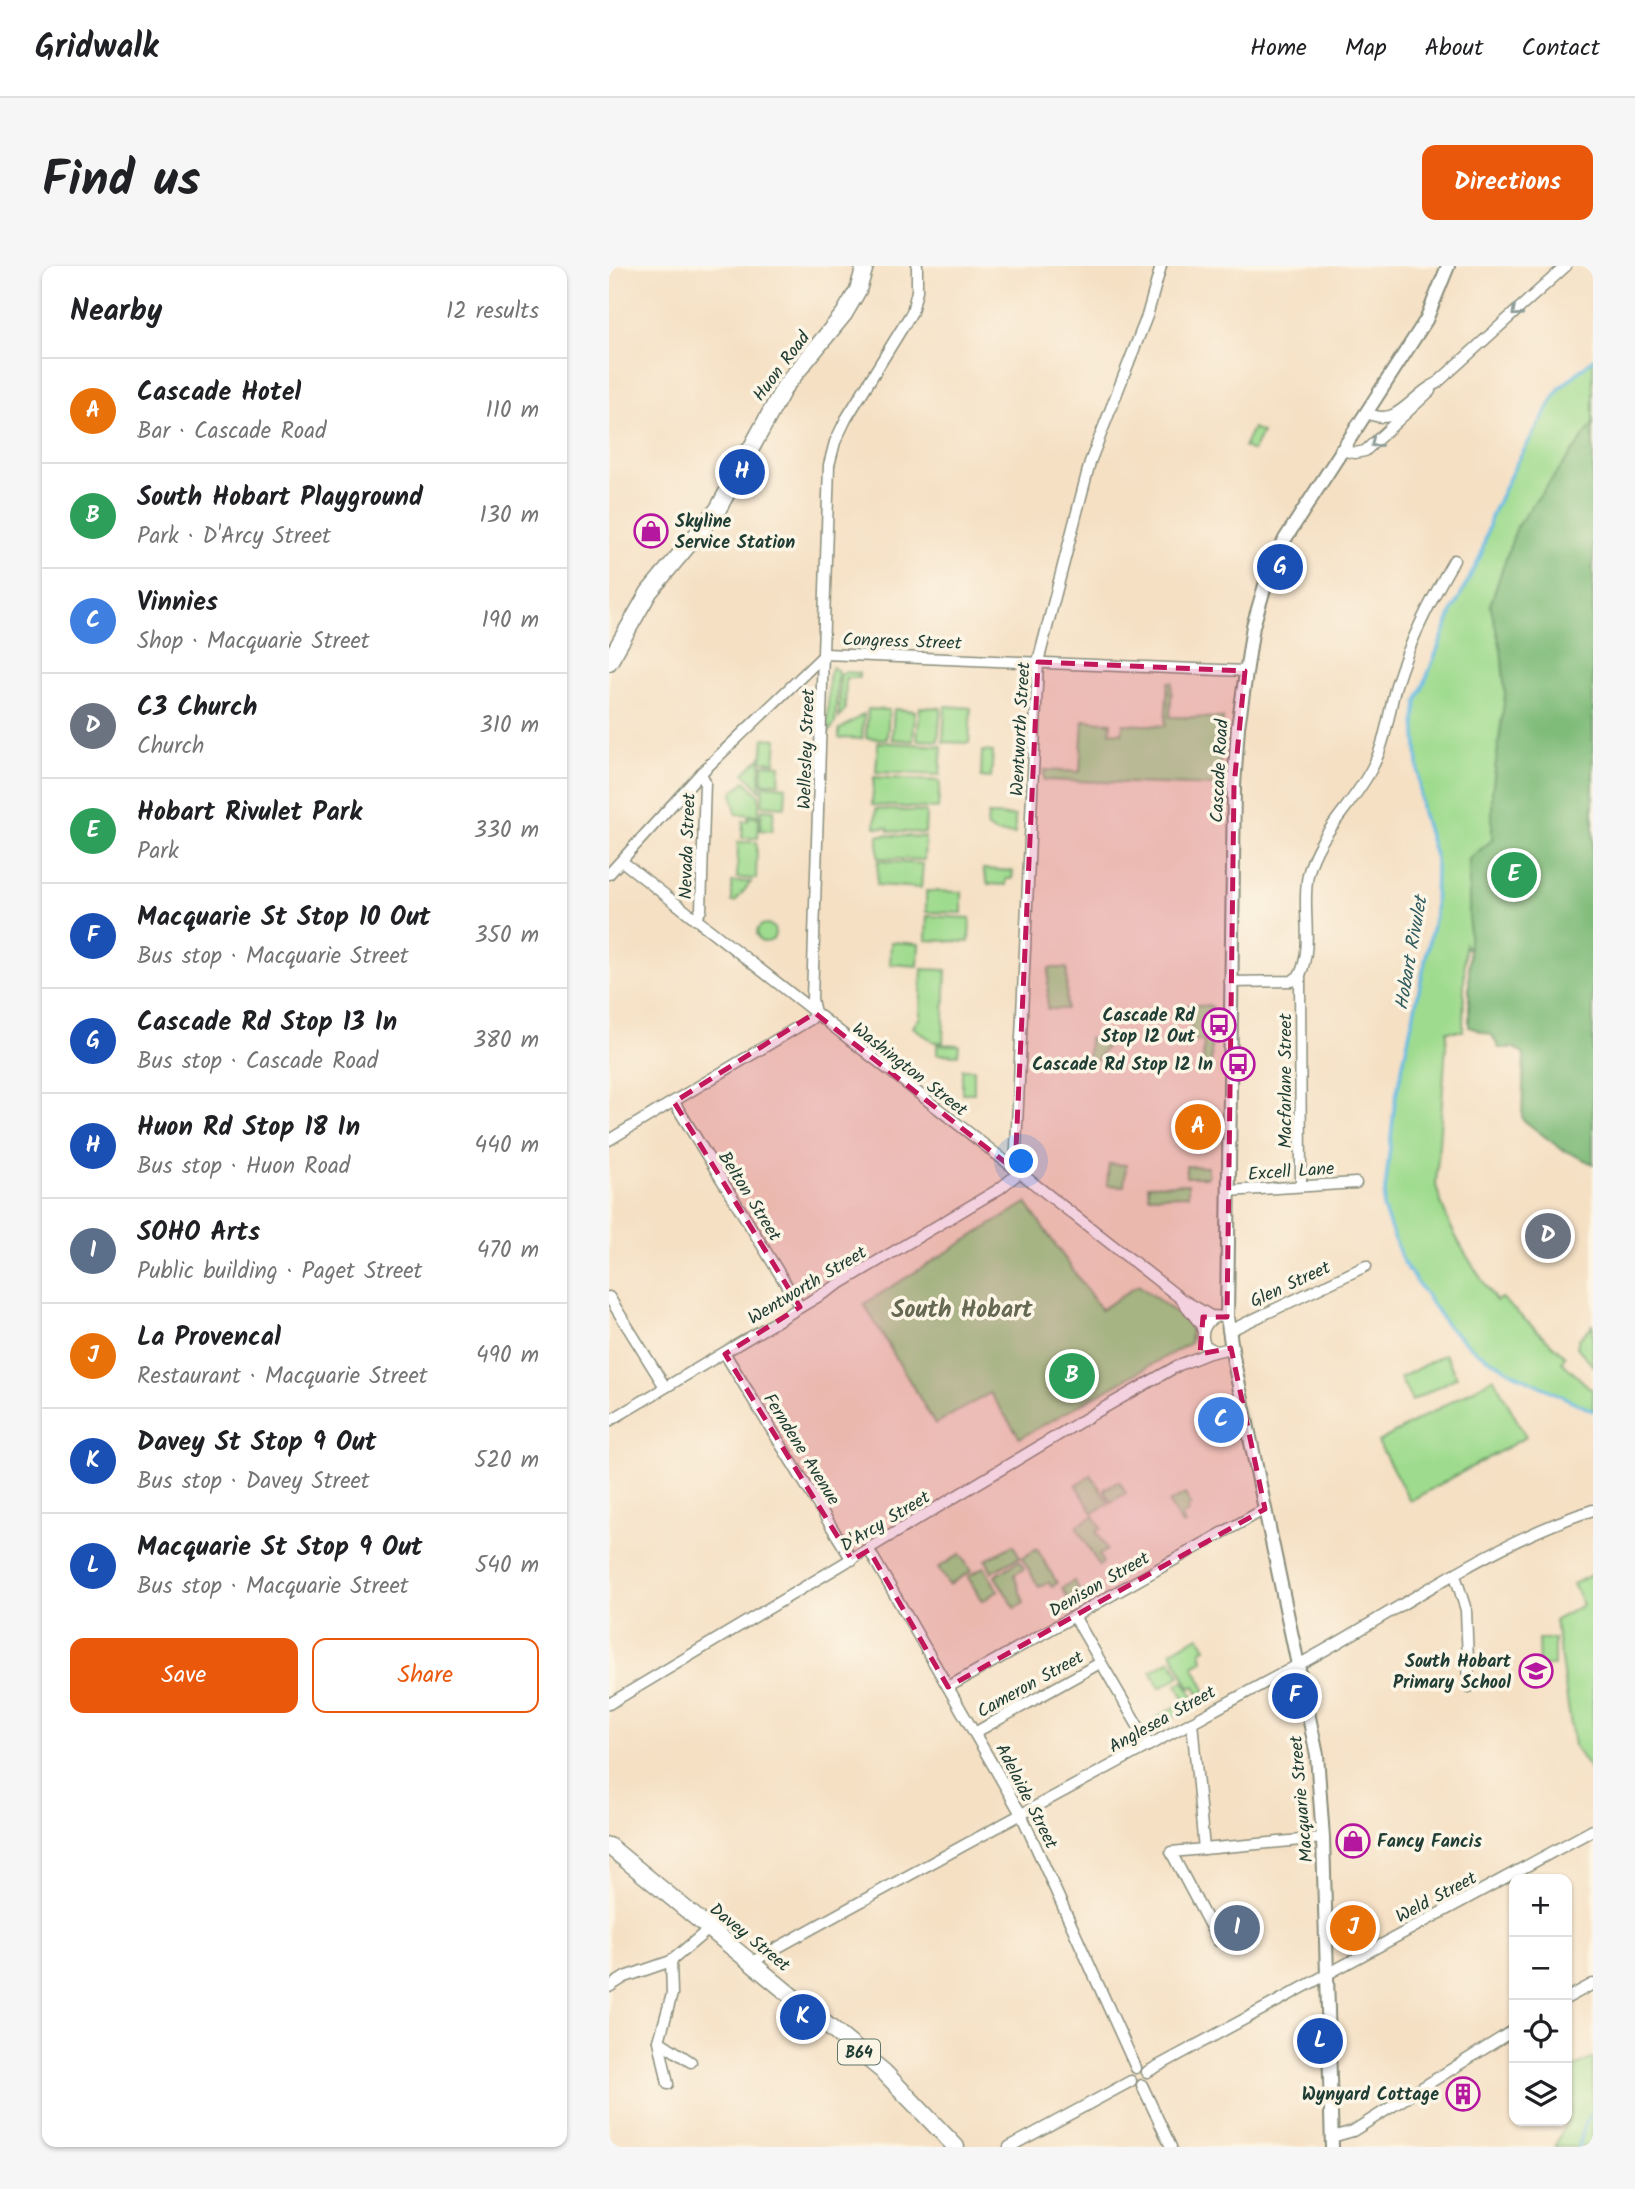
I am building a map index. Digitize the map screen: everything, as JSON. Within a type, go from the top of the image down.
[{"type":"main road","name":"Huon Road","points":[[609,662],[649,592],[718,509],[785,386],[848,308],[858,290],[865,266]]},
{"type":"main road","name":"Davey Street","points":[[609,1846],[890,2078],[956,2147]]},
{"type":"street","name":"Wellesley Street","points":[[814,1013],[812,986],[832,453],[846,419],[912,312],[917,292],[917,266]]},
{"type":"street","name":"Wentworth Street","points":[[609,1421],[999,1189],[1017,1172],[1038,662],[1090,462],[1147,316],[1161,266]]},
{"type":"street","name":"Cascade Road","points":[[1229,1331],[1221,1317],[1228,1191],[1234,786],[1245,671],[1259,604],[1275,560],[1297,517],[1426,320],[1448,266]]},
{"type":"street","points":[[1340,450],[1355,453],[1365,451],[1566,266]]},
{"type":"street","points":[[1366,412],[1381,419],[1389,418],[1419,393],[1437,383]]},
{"type":"street","name":"Macfarlane Street","points":[[1301,1186],[1300,975],[1307,955],[1308,876],[1317,848],[1373,766],[1409,648],[1422,626],[1426,608],[1454,560]]},
{"type":"street","name":"Congress Street","points":[[609,874],[623,862],[701,773],[825,653],[1245,671]]},
{"type":"street","name":"Nevada Street","points":[[695,919],[701,910],[705,782],[701,773]]},
{"type":"street","name":"Washington Street","points":[[623,862],[1180,1298],[1221,1317]]},
{"type":"street","points":[[1230,982],[1291,981],[1300,975]]},
{"type":"street","points":[[609,1140],[811,1020],[814,1013]]},
{"type":"street","name":"Belton Street","points":[[674,1102],[800,1307]]},
{"type":"street","name":"Excell Lane","points":[[1228,1191],[1356,1183]]},
{"type":"street","name":"Glen Street","points":[[1229,1331],[1366,1266]]},
{"type":"street","points":[[609,1297],[665,1387]]},
{"type":"street","name":"Washington Street","points":[[1180,1298],[1201,1325],[1203,1333]]},
{"type":"street","points":[[1215,1351],[1205,1345],[1203,1333],[1221,1317]]},
{"type":"street","name":"Macquarie Street","points":[[1229,1331],[1317,1755],[1323,1838],[1332,2142]]},
{"type":"street","name":"D'Arcy Street","points":[[1179,1365],[1194,1350],[1203,1333]]},
{"type":"street","name":"D'Arcy Street","points":[[609,1704],[869,1550],[1033,1448],[1179,1365],[1215,1351],[1231,1348]]},
{"type":"street","name":"Ferndene Avenue","points":[[725,1354],[852,1560]]},
{"type":"street","name":"Denison Street","points":[[949,1688],[1265,1509]]},
{"type":"street","name":"Anglesea Street","points":[[753,1966],[759,1958],[1299,1665],[1455,1575],[1551,1524],[1593,1510]]},
{"type":"street","name":"Adelaide Street","points":[[869,1550],[1021,1814],[1136,2068]]},
{"type":"street","points":[[1455,1575],[1466,1610],[1469,1687]]},
{"type":"street","points":[[1074,1616],[1149,1745]]},
{"type":"street","name":"Cameron Street","points":[[976,1732],[1100,1663]]},
{"type":"street","points":[[1192,1722],[1204,1849]]},
{"type":"street","name":"Weld Street","points":[[1147,2072],[1593,1830]]},
{"type":"street","points":[[1218,1941],[1171,1852],[1323,1838]]},
{"type":"street","points":[[609,1987],[625,1977],[671,1961],[709,1929]]},
{"type":"street","points":[[668,2084],[659,2041],[672,1994],[671,1961]]},
{"type":"street","points":[[1572,1995],[1593,1984]]},
{"type":"street","points":[[1332,2142],[1509,2034]]},
{"type":"street","points":[[659,2041],[691,2062]]},
{"type":"street","points":[[1131,2081],[1130,2073],[1136,2068],[1147,2072],[1147,2079],[1142,2085]]},
{"type":"street","points":[[1010,2147],[1131,2081],[1142,2085],[1171,2147]]},
{"type":"highlighted area","points":[[1038,662],[1245,671],[1234,786],[1227,1317],[1203,1317],[1200,1354],[1231,1348],[1265,1509],[948,1687],[869,1550],[852,1560],[725,1354],[800,1307],[674,1102],[815,1013],[1015,1170]]},
{"type":"green space","points":[[1593,359],[1593,1149],[1576,1140],[1465,944],[1463,1031],[1447,1031],[1436,1185],[1453,1231],[1496,1301],[1501,1298],[1565,1356],[1562,1362],[1593,1391],[1593,1411],[1515,1374],[1474,1350],[1448,1327],[1403,1262],[1383,1208],[1395,1101],[1435,915],[1436,859],[1421,809],[1415,720],[1417,702],[1452,612],[1481,555],[1492,514],[1515,466],[1559,389]]},
{"type":"green space","points":[[1593,424],[1593,1164],[1561,1149],[1522,1119],[1524,1055],[1515,1048],[1499,1048],[1492,1035],[1469,1027],[1469,859],[1492,840],[1492,792],[1505,695],[1501,649],[1490,605],[1517,526]]},
{"type":"green space","points":[[1253,428],[1262,433],[1253,451],[1244,447]]},
{"type":"green space","points":[[832,667],[838,671],[835,723],[827,735],[829,678]]},
{"type":"green space","points":[[844,672],[859,673],[859,678],[846,678],[845,710],[839,718],[840,676]]},
{"type":"green space","points":[[1168,682],[1172,682],[1170,717],[1223,718],[1219,786],[1044,780],[1044,770],[1080,772],[1083,720],[1111,723],[1110,732],[1122,733],[1123,724],[1165,726]]},
{"type":"green space","points":[[945,706],[971,708],[969,743],[943,742]]},
{"type":"green space","points":[[920,707],[941,708],[938,741],[917,740]]},
{"type":"green space","points":[[868,709],[889,710],[887,739],[866,738]]},
{"type":"green space","points":[[894,709],[915,711],[913,741],[892,739]]},
{"type":"green space","points":[[864,714],[862,739],[839,738],[839,730]]},
{"type":"green space","points":[[764,738],[777,739],[775,762],[762,761]]},
{"type":"green space","points":[[878,742],[942,746],[940,775],[876,772]]},
{"type":"green space","points":[[982,751],[993,752],[991,778],[981,777]]},
{"type":"green space","points":[[761,757],[760,790],[744,773]]},
{"type":"green space","points":[[763,764],[780,765],[779,783],[762,783]]},
{"type":"green space","points":[[874,777],[940,781],[938,809],[872,805]]},
{"type":"green space","points":[[745,781],[759,795],[759,815],[736,814],[732,793]]},
{"type":"green space","points":[[763,785],[786,787],[785,807],[762,805]]},
{"type":"green space","points":[[762,809],[774,810],[772,831],[760,830]]},
{"type":"green space","points":[[876,809],[926,812],[925,833],[888,831],[888,828],[875,827]]},
{"type":"green space","points":[[988,815],[1015,816],[1015,834],[996,833],[987,827]]},
{"type":"green space","points":[[748,817],[759,817],[758,838],[742,838],[743,821],[748,821]]},
{"type":"green space","points":[[878,835],[925,837],[924,860],[878,858]]},
{"type":"green space","points":[[738,842],[757,842],[756,879],[737,878]]},
{"type":"green space","points":[[878,861],[923,864],[921,888],[877,885]]},
{"type":"green space","points":[[983,869],[1013,871],[1012,879],[1006,879],[1006,885],[988,884]]},
{"type":"green space","points":[[732,882],[751,882],[735,902],[732,902]]},
{"type":"green space","points":[[926,891],[962,892],[962,913],[926,912]]},
{"type":"green space","points":[[927,916],[970,918],[969,942],[926,940]]},
{"type":"green space","points":[[766,924],[772,927],[775,933],[772,939],[766,942],[760,939],[757,933],[760,927]]},
{"type":"green space","points":[[891,942],[919,944],[918,966],[890,964]]},
{"type":"green space","points":[[1049,968],[1067,968],[1066,1009],[1047,1009]]},
{"type":"green space","points":[[922,969],[946,970],[943,1042],[934,1042],[913,1027],[920,1017]]},
{"type":"green space","points":[[1187,1005],[1212,1006],[1211,1066],[1203,1065],[1204,1042],[1193,1040]]},
{"type":"green space","points":[[1089,1038],[1112,1039],[1095,1062],[1088,1062]]},
{"type":"green space","points":[[937,1044],[959,1045],[958,1055],[937,1054]]},
{"type":"green space","points":[[962,1069],[974,1069],[974,1093],[962,1093]]},
{"type":"green space","points":[[1109,1164],[1126,1165],[1124,1186],[1107,1185]]},
{"type":"green space","points":[[1186,1166],[1208,1167],[1208,1177],[1186,1177]]},
{"type":"green space","points":[[1188,1184],[1188,1195],[1149,1196],[1148,1185]]},
{"type":"green space","points":[[1026,1203],[1101,1310],[1138,1285],[1191,1324],[1190,1343],[1020,1438],[990,1393],[935,1424],[864,1304]]},
{"type":"green space","points":[[1593,1325],[1593,1366],[1577,1347],[1579,1339]]},
{"type":"green space","points":[[1445,1354],[1457,1377],[1412,1401],[1400,1378]]},
{"type":"green space","points":[[1494,1378],[1526,1437],[1410,1501],[1378,1442]]},
{"type":"green space","points":[[1091,1475],[1109,1503],[1093,1513],[1076,1485]]},
{"type":"green space","points":[[1119,1481],[1126,1493],[1111,1502],[1104,1489]]},
{"type":"green space","points":[[1185,1494],[1191,1505],[1187,1508],[1189,1512],[1181,1517],[1185,1524],[1182,1525],[1169,1503]]},
{"type":"green space","points":[[1094,1516],[1101,1528],[1096,1531],[1107,1550],[1099,1555],[1103,1563],[1099,1566],[1076,1526]]},
{"type":"green space","points":[[1013,1545],[1020,1557],[992,1572],[986,1560]]},
{"type":"green space","points":[[1037,1549],[1057,1583],[1052,1587],[1049,1582],[1039,1587],[1022,1558]]},
{"type":"green space","points":[[960,1554],[971,1571],[949,1585],[938,1568]]},
{"type":"green space","points":[[1019,1561],[1024,1569],[1014,1575],[1024,1603],[1015,1608],[995,1576]]},
{"type":"green space","points":[[984,1567],[998,1591],[982,1601],[968,1577]]},
{"type":"green space","points":[[1593,1574],[1593,1773],[1574,1746],[1555,1620],[1583,1605],[1573,1584]]},
{"type":"green space","points":[[1074,1581],[1085,1601],[1073,1607],[1062,1588]]},
{"type":"green space","points":[[1199,1636],[1206,1648],[1201,1650],[1203,1661],[1193,1666],[1206,1692],[1200,1695],[1195,1686],[1190,1688],[1171,1651]]},
{"type":"green space","points":[[1538,1639],[1554,1639],[1554,1666],[1539,1666]]},
{"type":"green space","points":[[1171,1660],[1180,1676],[1160,1688],[1151,1671]]},
{"type":"green space","points":[[1184,1681],[1197,1704],[1160,1725],[1156,1718],[1185,1701],[1177,1685]]},
{"type":"green space","points":[[1593,2058],[1593,2147],[1555,2147],[1564,2126],[1572,2126],[1573,2068]]},
{"type":"waterway","name":"Hobart Rivulet","points":[[1593,359],[1559,389],[1515,466],[1492,514],[1481,555],[1452,612],[1417,702],[1415,720],[1421,809],[1436,859],[1435,915],[1395,1101],[1383,1208],[1403,1262],[1448,1327],[1474,1350],[1515,1374],[1593,1411]]},
{"type":"waterway","name":"Hobart Rivulet","points":[[1579,2147],[1584,2126],[1593,2111]]},
{"type":"place","name":"Huon Rd Stop 18 In","points":[[742,472]]},
{"type":"place","name":"Skyline Service Station","points":[[651,531]]},
{"type":"place","name":"Cascade Rd Stop 13 In","points":[[1280,567]]},
{"type":"place","name":"Hobart Rivulet Park","points":[[1514,875]]},
{"type":"place","name":"Cascade Rd Stop 12 Out","points":[[1219,1025]]},
{"type":"place","name":"Cascade Rd Stop 12 In","points":[[1238,1064]]},
{"type":"place","name":"Cascade Hotel","points":[[1198,1127]]},
{"type":"place","name":"C3 Church","points":[[1548,1236]]},
{"type":"place","name":"South Hobart Playground","points":[[1072,1376]]},
{"type":"place","name":"Vinnies","points":[[1221,1420]]},
{"type":"place","name":"South Hobart Primary School","points":[[1536,1671]]},
{"type":"place","name":"Macquarie St Stop 10 Out","points":[[1295,1696]]},
{"type":"place","name":"Fancy Fancis","points":[[1353,1841]]},
{"type":"place","name":"SOHO Arts","points":[[1237,1928]]},
{"type":"place","name":"La Provencal","points":[[1353,1928]]},
{"type":"place","name":"Davey St Stop 9 Out","points":[[803,2017]]},
{"type":"place","name":"Macquarie St Stop 9 Out","points":[[1320,2041]]},
{"type":"place","name":"Wynyard Cottage","points":[[1463,2094]]},
{"type":"district","name":"South Hobart","points":[[962,1309]]}]
